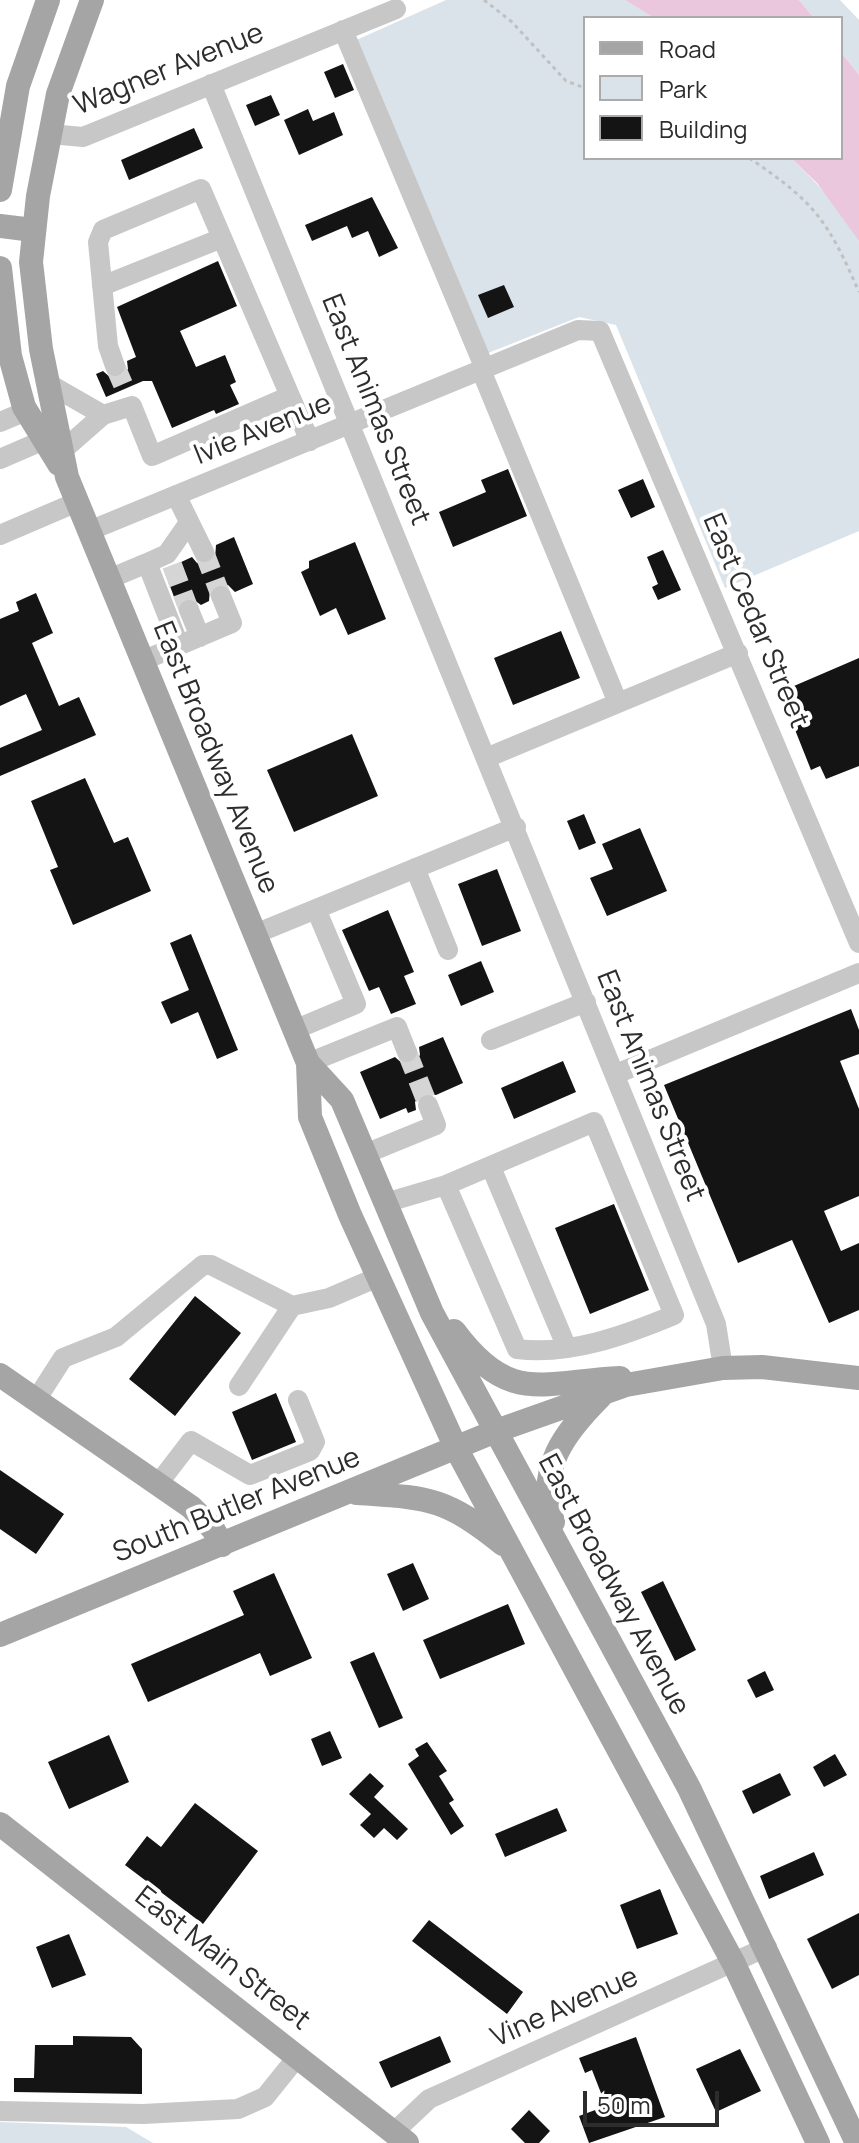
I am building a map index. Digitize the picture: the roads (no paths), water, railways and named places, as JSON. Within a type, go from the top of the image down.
[{"type":"main road","points":[[0,92],[47,0]]},
{"type":"main road","points":[[0,190],[18,86],[47,0]]},
{"type":"main road","name":"East Broadway Avenue","points":[[53,445],[49,384],[34,301],[33,230],[50,134],[66,68],[92,0]]},
{"type":"main road","points":[[0,226],[33,230]]},
{"type":"main road","name":"East Broadway Avenue","points":[[0,268],[10,356],[25,409],[53,445],[67,477],[308,1063],[342,1100],[418,1284],[689,1788],[767,1947],[857,2143]]},
{"type":"main road","points":[[0,372],[25,409]]},
{"type":"main road","name":"East Broadway Avenue","points":[[308,1063],[310,1117],[456,1448],[734,1964],[818,2143]]},
{"type":"main road","points":[[418,1284],[481,1365],[501,1378],[537,1386],[762,1367],[859,1378]]},
{"type":"main road","points":[[0,1375],[206,1520],[222,1545]]},
{"type":"main road","name":"South Butler Avenue","points":[[0,1635],[496,1431],[666,1375]]},
{"type":"main road","points":[[566,1558],[549,1510],[549,1472],[561,1439],[604,1393]]},
{"type":"main road","points":[[351,1493],[439,1502],[466,1515],[511,1550]]},
{"type":"main road","name":"East Main Street","points":[[0,1824],[400,2138]]},
{"type":"street","name":"Wagner Avenue","points":[[50,134],[83,137],[396,9]]},
{"type":"street","points":[[343,30],[618,703]]},
{"type":"street","name":"East Animas Street","points":[[211,84],[716,1324],[723,1368]]},
{"type":"street","points":[[115,366],[108,346],[98,242],[103,230],[201,189],[310,441]]},
{"type":"street","points":[[102,286],[222,238]]},
{"type":"street","name":"Ivie Avenue","points":[[89,531],[590,328]]},
{"type":"street","name":"East Cedar Street","points":[[590,328],[600,331],[607,341],[859,943]]},
{"type":"street","points":[[49,384],[103,415]]},
{"type":"street","points":[[0,459],[53,445],[128,397],[152,456],[290,396]]},
{"type":"street","points":[[0,422],[25,409]]},
{"type":"street","points":[[176,495],[204,552]]},
{"type":"street","points":[[0,535],[77,502]]},
{"type":"street","points":[[109,579],[147,563],[170,560],[188,524]]},
{"type":"street","points":[[147,563],[179,645]]},
{"type":"street","points":[[142,661],[232,623],[221,596]]},
{"type":"street","points":[[189,610],[200,637]]},
{"type":"street","points":[[486,758],[738,653]]},
{"type":"street","points":[[255,934],[516,827]]},
{"type":"street","points":[[415,868],[448,950]]},
{"type":"street","points":[[294,1030],[356,1004],[316,909]]},
{"type":"street","points":[[616,1074],[859,973]]},
{"type":"street","points":[[491,1040],[586,1002]]},
{"type":"street","points":[[308,1063],[397,1027],[407,1052]]},
{"type":"street","points":[[365,1154],[436,1125],[428,1105]]},
{"type":"street","points":[[385,1203],[446,1185],[594,1122],[674,1315],[634,1331],[546,1353],[517,1349],[446,1185]]},
{"type":"street","points":[[491,1167],[567,1348]]},
{"type":"street","points":[[36,1400],[63,1358],[116,1337],[203,1265],[211,1265],[292,1306],[329,1298],[378,1277]]},
{"type":"street","points":[[239,1386],[292,1306]]},
{"type":"street","points":[[158,1484],[191,1441],[250,1475],[310,1451],[315,1442],[298,1400]]},
{"type":"street","name":"Vine Avenue","points":[[400,2138],[429,2099],[767,1947]]},
{"type":"street","points":[[0,2111],[143,2114],[238,2109],[265,2097],[298,2056]]},
{"type":"tunnel","points":[[115,366],[125,389]]},
{"type":"tunnel","points":[[204,552],[221,596]]},
{"type":"tunnel","points":[[172,565],[189,610]]},
{"type":"tunnel","points":[[407,1052],[428,1105]]}]
